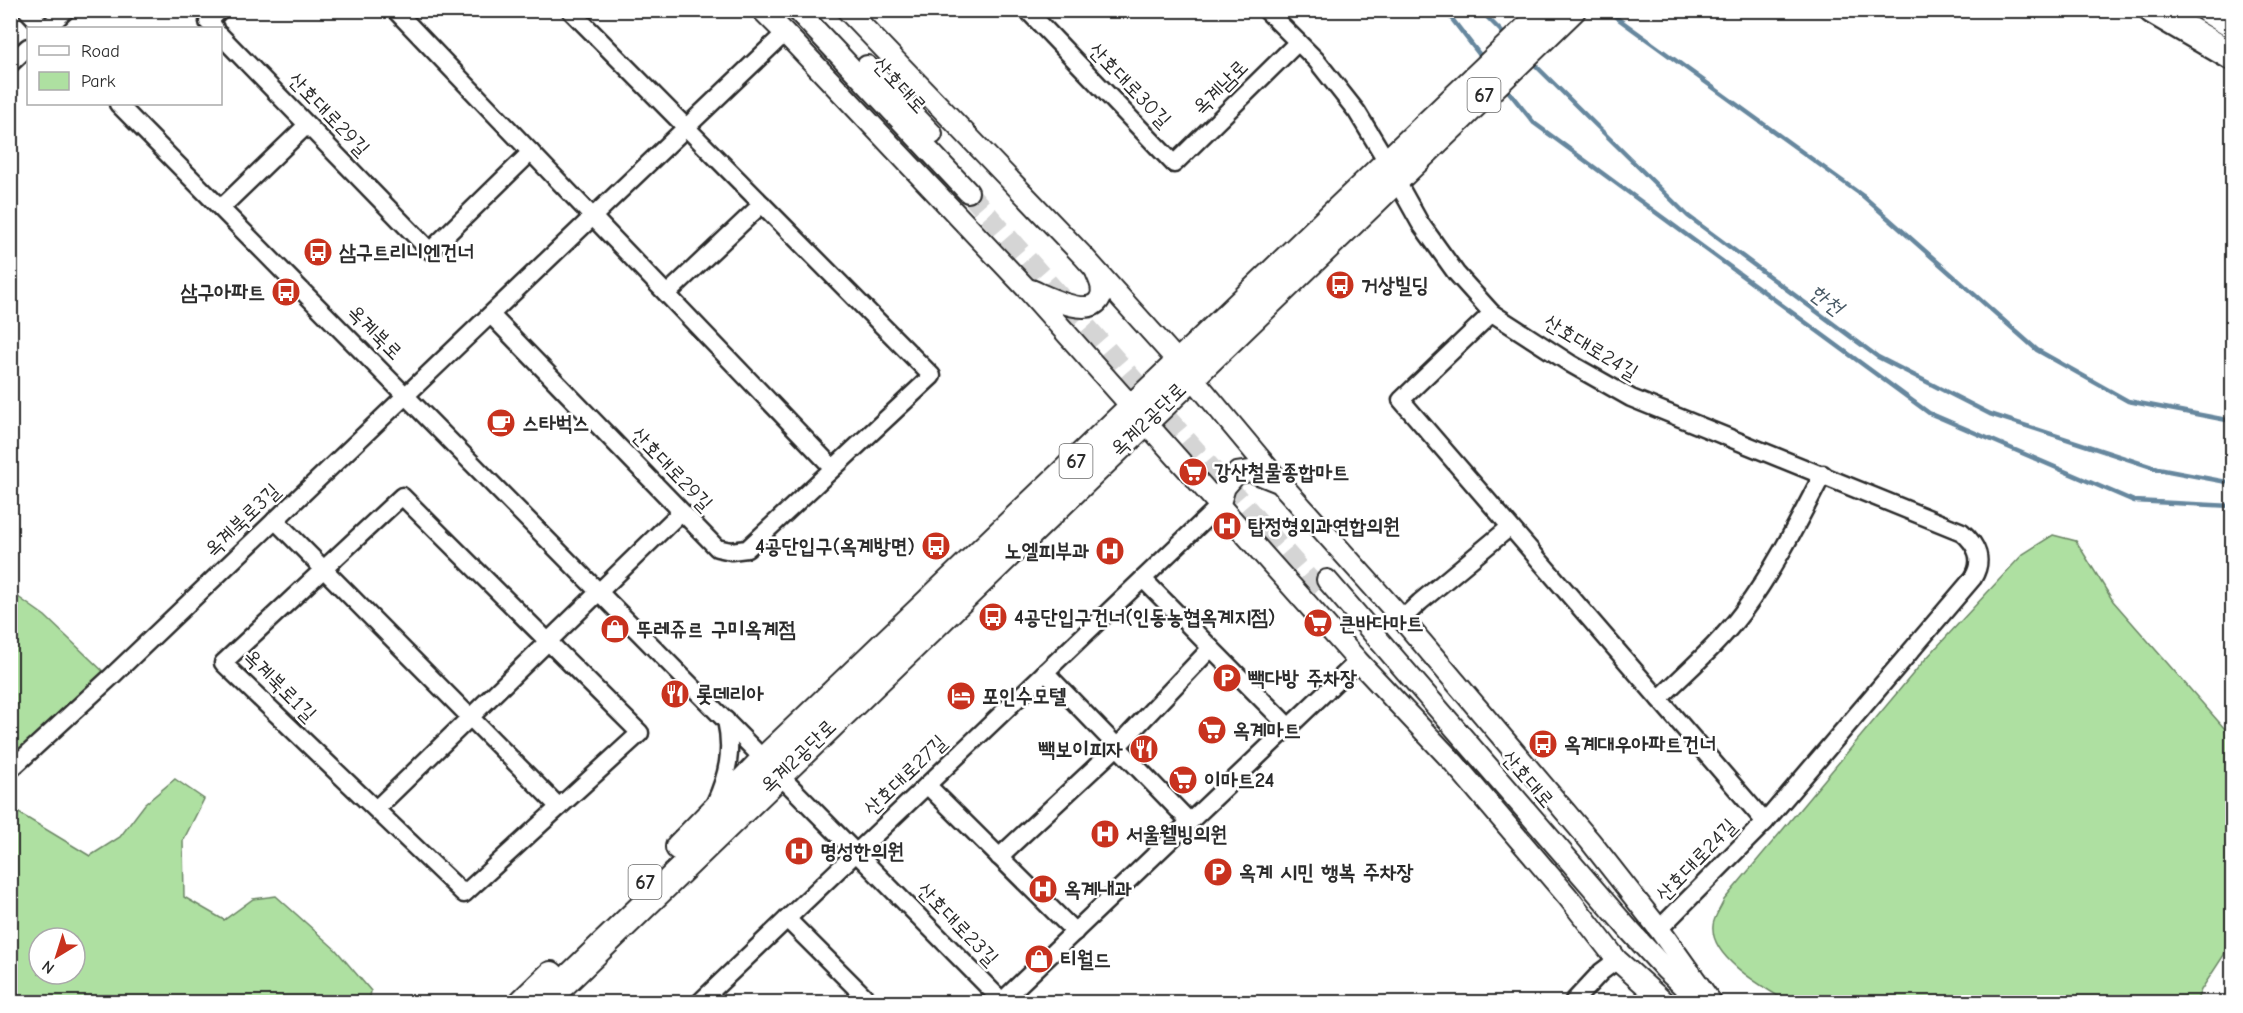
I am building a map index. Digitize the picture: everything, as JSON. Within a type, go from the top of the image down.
[{"type":"highway","points":[[2153,10],[2232,56]]},
{"type":"highway","points":[[2209,10],[2232,24]]},
{"type":"main road","name":"옥계2공단로","points":[[544,1002],[772,766],[1392,171],[1547,10]]},
{"type":"main road","name":"옥계2공단로","points":[[1392,171],[1572,10]]},
{"type":"main road","name":"옥계2공단로","points":[[523,1002],[709,817],[772,766]]},
{"type":"street","points":[[27,10],[45,27]]},
{"type":"street","points":[[47,27],[66,10]]},
{"type":"street","points":[[214,27],[208,22],[220,10]]},
{"type":"street","points":[[395,10],[833,468]]},
{"type":"street","name":"산호대로29길","points":[[491,315],[717,548],[731,551],[747,549],[932,376],[570,10]]},
{"type":"street","points":[[762,10],[1026,288],[1358,661],[1454,763],[1568,897],[1617,960],[1664,1002]]},
{"type":"street","name":"산호대로","points":[[797,10],[972,188],[897,96],[813,10]]},
{"type":"street","points":[[847,10],[1095,270],[1186,370],[1283,486],[1402,619],[1590,841],[1659,929],[1711,1002]]},
{"type":"street","name":"산호대로30길","points":[[1027,10],[1174,164]]},
{"type":"street","points":[[1266,10],[1316,60],[1357,112],[1392,171]]},
{"type":"street","points":[[406,395],[785,33]]},
{"type":"street","name":"산호대로29길","points":[[222,36],[430,251],[531,152]]},
{"type":"street","name":"옥계남로","points":[[1174,164],[1298,42]]},
{"type":"street","points":[[10,64],[27,47]]},
{"type":"street","name":"옥계북로","points":[[119,105],[772,766]]},
{"type":"street","points":[[221,208],[307,124]]},
{"type":"street","name":"산호대로24길","points":[[1392,171],[1420,223],[1456,273],[1492,313],[1571,364],[1631,398],[1962,532],[1975,545],[1979,558],[1978,569],[1765,822],[1659,929]]},
{"type":"street","points":[[667,294],[762,204]]},
{"type":"street","points":[[1026,288],[1073,306],[1089,307],[1097,303],[1102,294],[1100,280],[1095,270]]},
{"type":"street","name":"산호대로24길","points":[[1492,313],[1401,400],[1765,822]]},
{"type":"street","name":"옥계북로3길","points":[[10,770],[110,678],[406,395]]},
{"type":"street","points":[[1219,506],[1225,487],[1237,472],[1261,473],[1283,486]]},
{"type":"street","points":[[1659,699],[1716,643],[1740,615],[1786,544],[1823,474]]},
{"type":"street","name":"옥계북로1길","points":[[402,496],[640,733],[464,894],[223,663],[323,569],[402,496]]},
{"type":"street","name":"산호대로27길","points":[[700,1002],[1219,506]]},
{"type":"street","points":[[376,809],[681,512]]},
{"type":"street","points":[[275,520],[559,807]]},
{"type":"street","points":[[1402,619],[1419,602],[1510,527]]},
{"type":"street","points":[[1143,579],[1289,727]]},
{"type":"street","name":"산호대로","points":[[1683,1002],[1611,929],[1323,585],[1629,931],[1700,1002]]},
{"type":"street","points":[[999,857],[1118,747],[1211,648]]},
{"type":"street","points":[[1002,1002],[1358,661]]},
{"type":"street","points":[[1045,672],[1190,822]]},
{"type":"street","points":[[709,817],[729,761],[729,733],[726,720]]},
{"type":"street","name":"산호대로23길","points":[[772,766],[1002,1002]]},
{"type":"street","points":[[927,785],[1075,932]]},
{"type":"street","points":[[787,919],[862,1000]]},
{"type":"street","points":[[1573,1002],[1601,972],[1617,960]]},
{"type":"green space","points":[[2053,535],[2076,541],[2113,601],[2232,737],[2232,923],[2224,955],[2201,990],[2196,1002],[1788,1002],[1766,989],[1729,960],[1714,938],[1713,923],[1724,900],[1922,663],[2023,554]]},
{"type":"green space","points":[[11,592],[45,616],[110,678],[11,756]]},
{"type":"green space","points":[[175,779],[204,799],[183,841],[184,897],[224,920],[253,899],[276,896],[336,950],[371,991],[369,1002],[11,1002],[11,815],[19,813],[90,856],[120,837],[145,804]]},
{"type":"waterway","points":[[1445,10],[1483,59]]},
{"type":"waterway","name":"한천","points":[[1480,10],[1508,38]]},
{"type":"waterway","points":[[1606,10],[1863,196],[2037,350],[2128,401],[2232,421]]},
{"type":"waterway","name":"한천","points":[[1531,61],[1688,216],[1878,357],[1990,414],[2158,469],[2232,483]]},
{"type":"waterway","points":[[1505,87],[1534,123],[1929,413],[2134,501],[2232,506]]},
{"type":"tunnel","points":[[968,192],[1319,590]]},
{"type":"place","name":"삼구트리니엔건너","points":[[318,252]]},
{"type":"place","name":"거상빌딩","points":[[1340,285]]},
{"type":"place","name":"삼구아파트","points":[[286,292]]},
{"type":"place","name":"스타벅스","points":[[501,423]]},
{"type":"place","name":"강산철물종합마트","points":[[1193,472]]},
{"type":"place","name":"탑정형외과연합의원","points":[[1227,526]]},
{"type":"place","name":"4공단입구(옥계방면)","points":[[936,546]]},
{"type":"place","name":"노엘피부과","points":[[1110,551]]},
{"type":"place","name":"4공단입구건너(인동농협옥계지점)","points":[[993,617]]},
{"type":"place","name":"큰바다마트","points":[[1318,623]]},
{"type":"place","name":"뚜레쥬르 구미옥계점","points":[[615,629]]},
{"type":"place","name":"빽다방 주차장","points":[[1227,678]]},
{"type":"place","name":"롯데리아","points":[[675,694]]},
{"type":"place","name":"포인수모텔","points":[[961,696]]},
{"type":"place","name":"옥계마트","points":[[1212,730]]},
{"type":"place","name":"옥계대우아파트건너","points":[[1543,744]]},
{"type":"place","name":"빽보이피자","points":[[1144,749]]},
{"type":"place","name":"이마트24","points":[[1183,780]]},
{"type":"place","name":"서울웰빙의원","points":[[1105,834]]},
{"type":"place","name":"명성한의원","points":[[799,851]]},
{"type":"place","name":"옥계 시민 행복 주차장","points":[[1218,872]]},
{"type":"place","name":"옥계내과","points":[[1043,889]]},
{"type":"place","name":"티월드","points":[[1039,959]]}]
